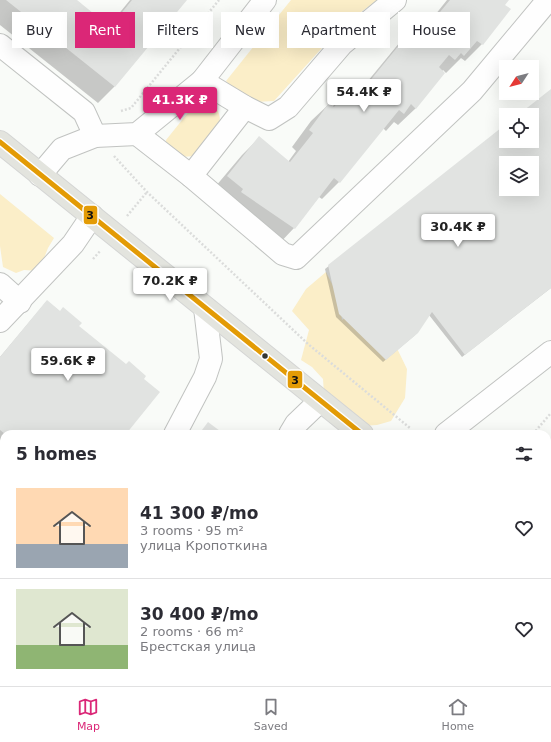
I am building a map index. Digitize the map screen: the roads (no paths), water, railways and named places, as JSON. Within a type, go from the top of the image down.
[{"type":"main road","points":[[0,142],[357,430]]},
{"type":"street","points":[[137,134],[202,81],[265,0]]},
{"type":"street","points":[[202,81],[245,107],[269,118],[288,107],[342,44],[395,0]]},
{"type":"street","points":[[40,175],[62,149],[92,129],[137,134],[191,176],[283,254],[296,258],[472,91],[548,0]]},
{"type":"street","points":[[0,45],[84,112],[92,129]]},
{"type":"street","points":[[191,176],[245,107]]},
{"type":"street","points":[[0,321],[20,302],[73,244],[92,216]]},
{"type":"street","points":[[0,284],[20,302]]},
{"type":"street","points":[[177,430],[205,377],[211,359],[205,308]]},
{"type":"street","points":[[451,430],[551,352]]},
{"type":"street","points":[[292,430],[296,424],[320,401]]}]
